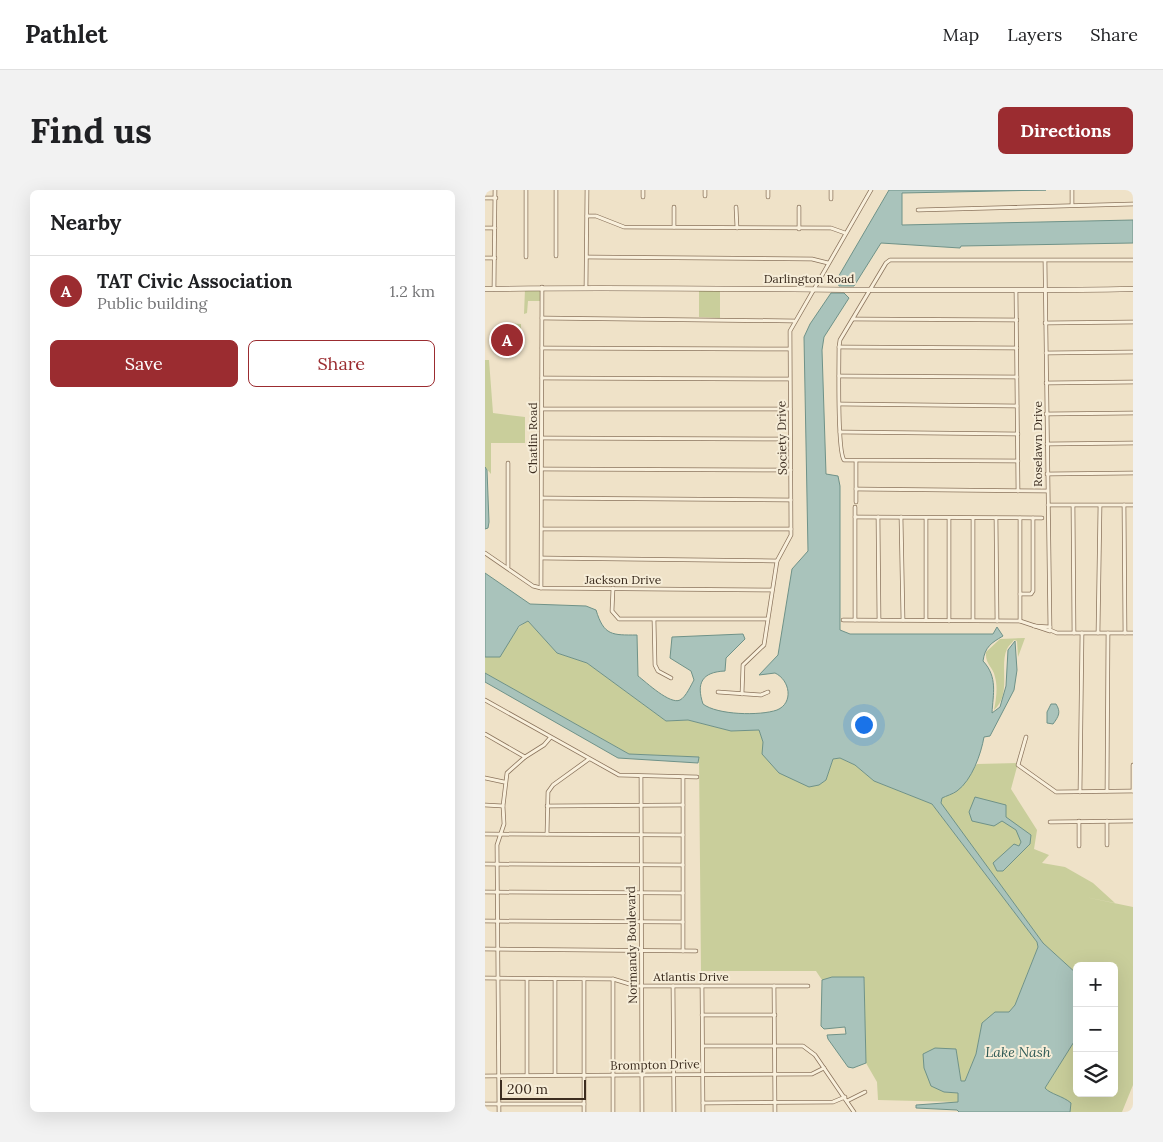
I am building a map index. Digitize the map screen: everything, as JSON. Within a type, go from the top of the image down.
[{"type":"street","points":[[494,289],[495,190]]},
{"type":"street","points":[[526,190],[526,257]]},
{"type":"street","points":[[556,190],[556,256]]},
{"type":"street","points":[[586,287],[587,190]]},
{"type":"street","points":[[643,190],[643,197]]},
{"type":"street","points":[[705,190],[705,196]]},
{"type":"street","points":[[768,190],[768,197]]},
{"type":"street","points":[[831,190],[831,199]]},
{"type":"street","name":"Society Drive","points":[[742,694],[743,665],[764,644],[777,561],[790,539],[790,331],[812,289],[871,190]]},
{"type":"street","points":[[1072,190],[1072,205]]},
{"type":"street","points":[[485,198],[496,198]]},
{"type":"street","points":[[919,210],[1133,204]]},
{"type":"street","points":[[674,207],[674,228]]},
{"type":"street","points":[[736,207],[737,228]]},
{"type":"street","points":[[799,208],[799,228]]},
{"type":"street","points":[[587,216],[596,216],[624,227],[836,229],[845,233]]},
{"type":"street","points":[[485,228],[495,228]]},
{"type":"street","points":[[587,257],[812,259],[828,263]]},
{"type":"street","points":[[485,258],[495,258]]},
{"type":"street","points":[[1018,461],[847,461],[842,458],[839,347],[853,319],[886,262],[890,260],[1045,262],[1133,260]]},
{"type":"street","name":"Roselawn Drive","points":[[1045,262],[1050,629]]},
{"type":"street","name":"Darlington Road","points":[[485,289],[542,287],[1017,291],[1133,289]]},
{"type":"street","name":"Chatlin Road","points":[[541,588],[542,287]]},
{"type":"street","points":[[1017,291],[1018,491]]},
{"type":"street","points":[[542,318],[794,321]]},
{"type":"street","points":[[853,319],[1017,320]]},
{"type":"street","points":[[1045,323],[1133,322]]},
{"type":"street","points":[[839,347],[1017,348]]},
{"type":"street","points":[[542,348],[789,349]]},
{"type":"street","points":[[1046,353],[1133,352]]},
{"type":"street","points":[[839,376],[1017,377]]},
{"type":"street","points":[[542,378],[789,379]]},
{"type":"street","points":[[1046,384],[1133,382]]},
{"type":"street","points":[[840,404],[1017,406]]},
{"type":"street","points":[[542,409],[790,409]]},
{"type":"street","points":[[1046,414],[1133,413]]},
{"type":"street","points":[[840,432],[1018,434]]},
{"type":"street","points":[[542,438],[790,439]]},
{"type":"street","points":[[1047,444],[1133,443]]},
{"type":"street","points":[[856,461],[856,502]]},
{"type":"street","points":[[508,463],[508,568]]},
{"type":"street","points":[[542,469],[791,470]]},
{"type":"street","points":[[1047,474],[1133,473]]},
{"type":"street","points":[[856,489],[1047,491]]},
{"type":"street","points":[[542,498],[791,500]]},
{"type":"street","points":[[1048,505],[1133,505]]},
{"type":"street","points":[[1124,505],[1125,633]]},
{"type":"street","points":[[1073,506],[1074,633]]},
{"type":"street","points":[[1098,633],[1099,506]]},
{"type":"street","points":[[855,507],[855,620]]},
{"type":"street","points":[[855,517],[1043,518]]},
{"type":"street","points":[[878,517],[879,620]]},
{"type":"street","points":[[901,517],[903,620]]},
{"type":"street","points":[[926,518],[926,620]]},
{"type":"street","points":[[949,518],[949,621]]},
{"type":"street","points":[[973,518],[973,620]]},
{"type":"street","points":[[996,518],[997,621]]},
{"type":"street","points":[[1019,518],[1020,621]]},
{"type":"street","points":[[1020,594],[1031,594],[1033,591],[1033,518]]},
{"type":"street","points":[[542,529],[791,529]]},
{"type":"street","name":"Jackson Drive","points":[[485,552],[533,586],[541,588],[772,590]]},
{"type":"street","points":[[542,558],[777,561]]},
{"type":"street","points":[[613,588],[612,611],[616,617],[654,620],[767,619]]},
{"type":"street","points":[[654,620],[655,665],[658,671],[671,678]]},
{"type":"street","points":[[843,620],[1020,621],[1033,626],[1074,633],[1133,633]]},
{"type":"street","points":[[1080,792],[1082,633]]},
{"type":"street","points":[[1107,791],[1108,633]]},
{"type":"street","points":[[718,692],[761,695],[768,692]]},
{"type":"street","points":[[485,700],[619,776],[697,778]]},
{"type":"street","points":[[485,734],[525,757]]},
{"type":"street","points":[[1026,737],[1018,765],[1052,790],[1069,792],[1133,791],[1133,765]]},
{"type":"street","points":[[499,1112],[497,846],[504,824],[504,782],[511,768],[544,745],[550,738]]},
{"type":"street","points":[[547,834],[547,796],[553,785],[589,759]]},
{"type":"street","name":"Normandy Boulevard","points":[[641,777],[642,1112]]},
{"type":"street","points":[[485,778],[504,782]]},
{"type":"street","points":[[683,778],[683,951]]},
{"type":"street","points":[[547,806],[683,805]]},
{"type":"street","points":[[485,806],[503,806]]},
{"type":"street","points":[[1079,821],[1079,846]]},
{"type":"street","points":[[1107,821],[1107,845]]},
{"type":"street","points":[[1050,822],[1133,821]]},
{"type":"street","points":[[485,834],[683,835]]},
{"type":"street","points":[[485,864],[683,865]]},
{"type":"street","points":[[485,892],[683,893]]},
{"type":"street","points":[[485,921],[683,922]]},
{"type":"street","points":[[485,950],[696,951]]},
{"type":"street","name":"Atlantis Drive","points":[[485,978],[613,979],[642,986],[808,986]]},
{"type":"street","points":[[527,979],[527,1075]]},
{"type":"street","points":[[555,979],[555,1075]]},
{"type":"street","points":[[584,979],[584,1112]]},
{"type":"street","points":[[613,979],[613,1112]]},
{"type":"street","points":[[673,986],[674,1112]]},
{"type":"street","points":[[702,986],[703,1112]]},
{"type":"street","points":[[774,986],[775,1112]]},
{"type":"street","points":[[702,1015],[775,1015]]},
{"type":"street","points":[[703,1046],[803,1046],[815,1055],[854,1112]]},
{"type":"street","name":"Brompton Drive","points":[[485,1076],[674,1073],[812,1074],[824,1068]]},
{"type":"street","points":[[703,1103],[833,1102],[865,1092]]},
{"type":"street","points":[[485,1104],[584,1104]]},
{"type":"green space","points":[[525,289],[540,291],[540,301],[528,301],[527,313],[524,314]]},
{"type":"green space","points":[[699,291],[720,291],[720,318],[699,317]]},
{"type":"green space","points":[[502,323],[521,324],[521,332],[515,334],[512,339],[512,325],[502,325]]},
{"type":"green space","points":[[485,360],[489,360],[493,413],[525,417],[525,443],[491,443],[491,474],[485,467]]},
{"type":"green space","points":[[528,621],[557,653],[587,663],[666,721],[688,720],[731,731],[759,730],[763,742],[818,785],[826,780],[833,759],[840,758],[855,765],[874,781],[932,804],[1037,942],[1038,947],[1015,1005],[1009,1012],[982,1023],[976,1054],[965,1081],[961,1081],[956,1049],[947,1049],[944,1092],[959,1093],[958,1102],[878,1100],[877,1082],[866,1063],[864,977],[832,977],[822,980],[816,971],[701,971],[699,757],[629,754],[485,673],[485,657],[494,654],[506,646],[517,630]]},
{"type":"green space","points":[[1025,638],[1018,657],[1017,641],[1014,640],[1007,649],[1004,663],[1003,696],[994,710],[996,681],[987,660],[986,652],[1000,639]]},
{"type":"green space","points":[[1018,763],[1011,789],[1037,830],[1034,849],[1049,855],[1042,863],[1065,867],[1093,883],[1115,903],[1085,897],[1133,907],[1133,1085],[1122,1112],[1070,1112],[1045,1088],[1073,1043],[1073,1097],[1118,1097],[1118,962],[1073,962],[1073,970],[1043,943],[940,803],[942,798],[957,791],[977,764]]},
{"type":"water","points":[[889,190],[1046,190],[902,193],[902,225],[1133,220],[1133,243],[961,246],[960,248],[881,243],[854,286],[839,286],[837,279]]},
{"type":"water","name":"Lake Nash","points":[[831,293],[844,293],[849,298],[824,337],[822,350],[826,474],[838,476],[840,486],[840,630],[850,634],[993,634],[997,627],[1003,636],[989,646],[983,661],[993,679],[992,713],[1000,707],[1006,686],[1008,650],[1015,641],[1017,670],[1014,690],[990,736],[984,737],[981,751],[971,774],[957,791],[942,798],[941,803],[1043,943],[1073,970],[1073,1043],[1045,1088],[1071,1103],[1070,1112],[959,1112],[957,1110],[916,1108],[916,1105],[958,1102],[958,1093],[944,1092],[931,1086],[924,1068],[923,1054],[935,1048],[956,1049],[961,1081],[965,1081],[976,1054],[982,1023],[995,1012],[1009,1012],[1015,1005],[1038,947],[1037,942],[932,804],[874,781],[855,765],[840,758],[833,759],[826,780],[819,785],[809,787],[779,773],[762,754],[763,742],[759,730],[731,731],[688,720],[666,721],[587,663],[557,653],[528,621],[519,626],[500,657],[485,657],[485,573],[530,604],[586,606],[596,610],[602,625],[610,632],[621,635],[637,635],[638,676],[664,696],[676,701],[684,696],[694,680],[691,671],[670,658],[672,637],[743,634],[745,639],[726,658],[725,671],[706,676],[703,680],[700,690],[703,704],[718,710],[750,714],[770,712],[782,707],[788,697],[787,686],[784,681],[775,673],[759,675],[778,655],[792,569],[808,551],[804,337],[810,324]]},
{"type":"water","points":[[485,467],[487,470],[489,522],[488,528],[485,529]]},
{"type":"water","points":[[485,673],[629,754],[699,757],[698,763],[618,758],[485,682]]},
{"type":"water","points":[[1051,704],[1056,704],[1059,712],[1053,724],[1047,723],[1047,712]]},
{"type":"water","points":[[975,797],[1006,805],[1006,817],[1031,835],[1030,844],[1003,871],[997,871],[993,863],[1014,844],[1019,846],[1021,842],[1016,830],[1002,821],[994,826],[972,821],[969,812]]},
{"type":"water","points":[[832,977],[864,977],[866,1063],[853,1068],[848,1067],[827,1035],[846,1034],[845,1027],[824,1029],[821,1026],[822,980]]},
{"type":"place","name":"TAT Civic Association","points":[[507,340]]}]
